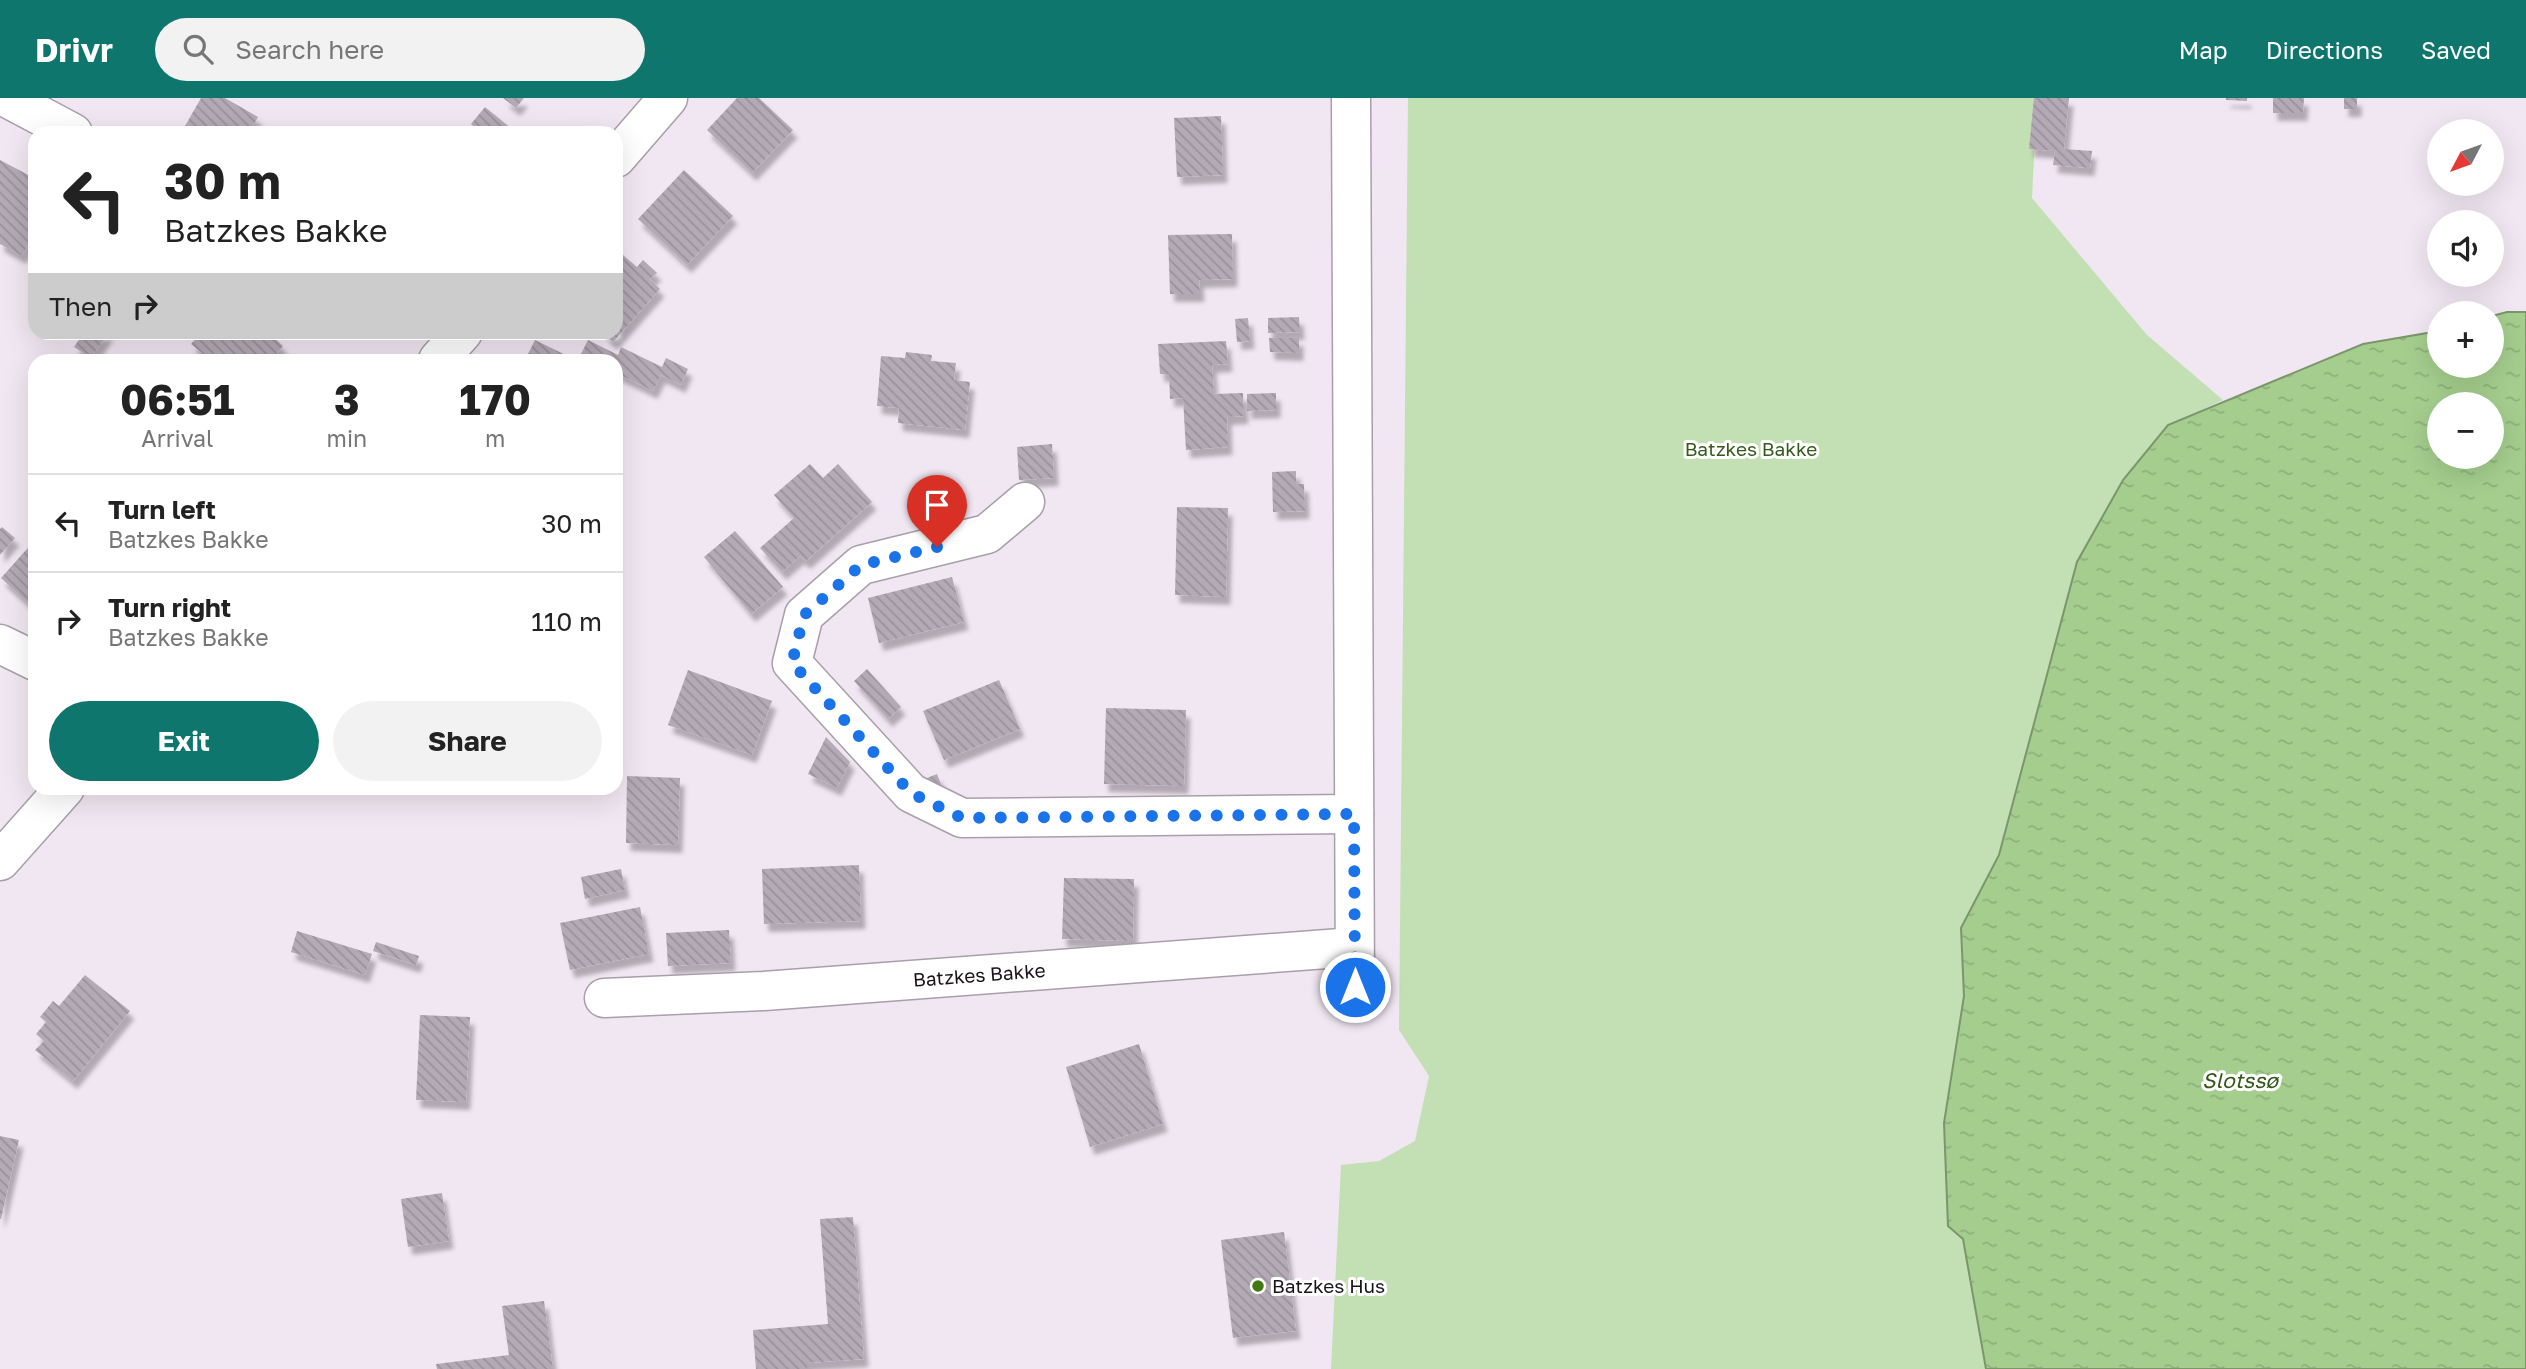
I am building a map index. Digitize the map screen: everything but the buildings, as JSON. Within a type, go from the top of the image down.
[{"type":"street","points":[[7,98],[60,126]]},
{"type":"street","points":[[623,150],[668,98]]},
{"type":"street","points":[[1351,98],[1355,987]]},
{"type":"street","points":[[1025,502],[987,534],[861,565],[804,615],[792,663],[911,793],[962,818],[1354,814]]},
{"type":"street","points":[[0,644],[28,658]]},
{"type":"street","points":[[0,861],[59,795]]},
{"type":"street","name":"Batzkes Bakke","points":[[604,998],[764,991],[1354,947]]},
{"type":"green space","name":"Batzkes Bakke","points":[[1408,98],[2037,98],[2032,198],[2147,335],[2223,400],[2168,426],[1999,855],[1961,928],[1964,996],[1944,1123],[1948,1226],[1963,1239],[1986,1369],[1331,1369],[1341,1165],[1379,1161],[1415,1141],[1429,1076],[1399,1030]]},
{"type":"water","name":"Slotssø","points":[[2526,312],[2526,1369],[1986,1369],[1963,1239],[1948,1226],[1944,1123],[1964,996],[1961,928],[1999,855],[2077,562],[2123,480],[2168,425],[2363,344],[2427,333],[2427,378],[2504,378],[2504,313]]},
{"type":"place","name":"Batzkes Hus","points":[[1258,1286]]},
{"type":"route","points":[[937,547],[861,565],[804,615],[792,663],[911,793],[962,818],[1354,814],[1355,987]]}]
